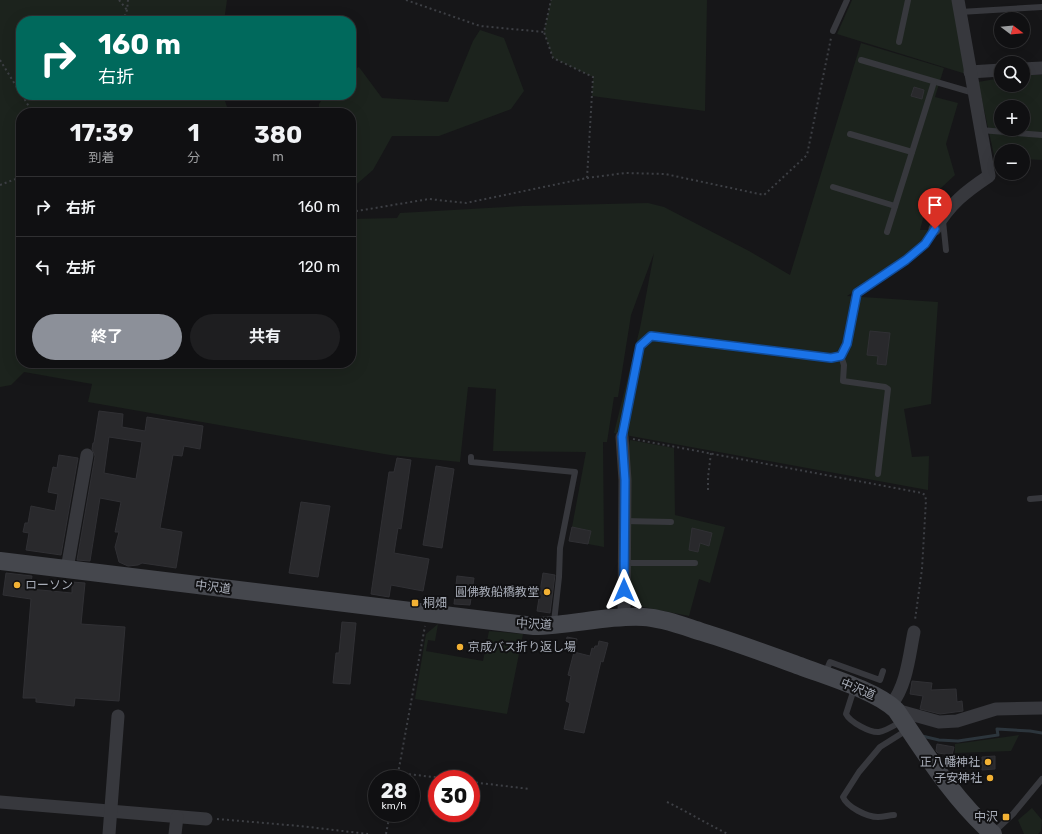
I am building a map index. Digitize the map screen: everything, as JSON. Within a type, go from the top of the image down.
[{"type":"street","points":[[935,229],[942,217],[961,195],[989,176],[959,6]]},
{"type":"street","points":[[1030,69],[1042,68]]},
{"type":"street","points":[[970,72],[994,70]]},
{"type":"street","points":[[622,437],[625,480],[624,618]]},
{"type":"street","points":[[67,569],[87,455]]},
{"type":"street","name":"中沢道","points":[[0,561],[534,626],[554,626],[644,617],[692,628],[739,643],[855,687],[900,716],[936,768],[970,812],[993,834]]},
{"type":"street","points":[[914,632],[908,668],[898,696],[900,716],[939,722],[957,721],[996,709],[1042,708]]},
{"type":"street","points":[[109,834],[118,716]]},
{"type":"street","points":[[0,802],[206,819]]},
{"type":"street","points":[[175,834],[177,817]]},
{"type":"lane","points":[[833,31],[847,0]]},
{"type":"lane","points":[[899,42],[908,0]]},
{"type":"lane","points":[[959,6],[1042,7]]},
{"type":"lane","points":[[861,60],[974,93]]},
{"type":"lane","points":[[887,232],[934,82]]},
{"type":"lane","points":[[980,130],[1042,135]]},
{"type":"lane","points":[[850,134],[912,152]]},
{"type":"lane","points":[[833,187],[895,206]]},
{"type":"lane","points":[[942,217],[946,250]]},
{"type":"lane","points":[[878,474],[888,389],[885,387],[843,381],[844,365],[841,356],[847,344],[857,293],[906,260],[925,244],[935,229]]},
{"type":"lane","points":[[622,437],[640,346],[651,336],[831,358],[841,356]]},
{"type":"lane","points":[[471,457],[471,462],[576,472],[560,548],[559,577],[554,626]]},
{"type":"lane","points":[[1030,499],[1042,498]]},
{"type":"lane","points":[[624,521],[671,522]]},
{"type":"lane","points":[[624,563],[695,563]]},
{"type":"lane","points":[[825,676],[830,662],[880,680],[883,671]]},
{"type":"lane","points":[[855,687],[846,714],[854,723],[875,732],[879,732],[900,716]]},
{"type":"lane","points":[[894,815],[878,817],[869,815],[850,806],[843,797],[858,772],[880,747],[900,716]]},
{"type":"lane","points":[[993,834],[1013,814],[1042,779]]},
{"type":"path","points":[[119,0],[127,10]]},
{"type":"path","points":[[125,16],[128,0]]},
{"type":"path","points":[[406,0],[480,26],[544,32]]},
{"type":"path","points":[[551,0],[544,32],[553,58],[593,77],[587,178]]},
{"type":"path","points":[[356,211],[429,199],[466,203],[587,178],[625,173],[665,174],[764,195],[807,155],[833,31]]},
{"type":"path","points":[[0,60],[16,86]]},
{"type":"path","points":[[0,185],[16,179]]},
{"type":"path","points":[[622,437],[922,493],[926,500],[922,569],[914,632]]},
{"type":"path","points":[[708,490],[711,453]]},
{"type":"path","points":[[400,770],[427,613]]},
{"type":"path","points":[[936,768],[978,764]]},
{"type":"path","points":[[480,783],[530,789]]},
{"type":"path","points":[[667,802],[695,815],[706,823],[728,834]]},
{"type":"path","points":[[206,819],[300,826],[368,834]]},
{"type":"path","points":[[386,834],[388,822]]},
{"type":"shaded area","points":[[0,0],[227,0],[225,16],[16,16],[16,100],[225,100],[228,108],[16,108],[16,368],[356,368],[356,219],[397,218],[400,213],[523,206],[648,203],[664,207],[749,251],[790,275],[861,43],[944,68],[935,97],[958,103],[946,144],[955,175],[928,200],[920,230],[930,230],[913,251],[893,268],[847,296],[938,302],[931,404],[904,409],[912,457],[929,456],[928,490],[614,433],[640,328],[654,253],[631,315],[618,397],[614,397],[607,442],[603,442],[604,547],[588,544],[591,531],[572,527],[586,452],[493,451],[496,389],[468,387],[460,462],[390,455],[88,402],[92,384],[24,372],[11,385],[0,387]]},
{"type":"shaded area","points":[[551,0],[707,0],[705,111],[592,96],[593,77],[553,58],[544,32]]},
{"type":"shaded area","points":[[852,0],[953,0],[966,74],[837,34]]},
{"type":"shaded area","points":[[480,30],[504,38],[524,91],[511,109],[439,136],[392,136],[373,170],[356,185],[356,108],[319,108],[319,104],[322,100],[356,100],[356,68],[359,67],[382,98],[448,102],[473,41]]},
{"type":"shaded area","points":[[1030,75],[1042,75],[1042,160],[1030,159],[1030,144],[994,144],[994,155],[978,82],[994,79],[994,92],[1030,92]]},
{"type":"shaded area","points":[[630,440],[674,448],[675,515],[725,527],[710,583],[699,579],[689,616],[628,604],[628,450]]},
{"type":"shaded area","points":[[438,624],[435,641],[428,640],[426,651],[483,661],[489,631],[523,634],[507,714],[415,699],[426,634]]},
{"type":"shaded area","points":[[1019,735],[1011,751],[955,753],[955,744]]},
{"type":"shaded area","points":[[1032,808],[1042,820],[1041,831],[1038,834],[1024,834],[1018,820]]},
{"type":"building","points":[[914,87],[924,90],[922,99],[911,96]]},
{"type":"building","points":[[870,331],[890,333],[886,365],[877,364],[878,356],[867,355]]},
{"type":"building","points":[[99,411],[123,414],[122,427],[145,431],[147,417],[203,426],[200,449],[184,446],[182,456],[173,455],[160,528],[182,532],[176,568],[142,563],[128,566],[119,562],[115,547],[119,532],[115,532],[121,502],[100,498],[90,561],[77,560],[95,456],[92,449]],"holes":[[[109,437],[142,442],[136,479],[104,473]]]},
{"type":"building","points":[[59,455],[78,458],[61,555],[26,550],[29,533],[23,532],[25,523],[28,523],[31,506],[55,511],[58,494],[48,492],[53,467],[57,468]]},
{"type":"building","points":[[397,458],[411,460],[401,529],[398,528],[394,553],[429,559],[423,591],[391,585],[389,597],[371,594],[389,472],[394,472]]},
{"type":"building","points":[[436,466],[454,469],[442,548],[423,545]]},
{"type":"building","points":[[301,502],[330,506],[318,577],[289,573]]},
{"type":"building","points":[[572,527],[591,531],[588,544],[569,541]]},
{"type":"building","points":[[692,528],[712,533],[709,546],[700,543],[698,552],[689,550]]},
{"type":"building","points":[[6,573],[32,576],[30,589],[72,593],[72,582],[85,583],[81,624],[125,627],[119,701],[75,698],[74,706],[36,702],[36,698],[23,698],[31,599],[3,595]]},
{"type":"building","points":[[543,573],[555,575],[550,613],[537,611]]},
{"type":"building","points":[[457,576],[474,578],[470,605],[454,604]]},
{"type":"building","points":[[342,622],[356,623],[350,684],[333,683],[336,653],[339,653]]},
{"type":"building","points":[[567,637],[577,639],[575,650],[565,648]]},
{"type":"building","points":[[599,641],[608,643],[603,662],[601,661],[584,733],[564,729],[570,703],[566,701],[571,676],[568,675],[574,652],[590,656],[592,648],[594,649],[595,646],[598,646]]},
{"type":"building","points":[[912,681],[932,683],[931,690],[956,689],[957,702],[962,701],[963,711],[940,714],[920,709],[923,696],[910,694]]},
{"type":"building","points":[[937,744],[954,747],[952,755],[938,753],[936,751]]},
{"type":"building","points":[[995,756],[995,769],[982,770],[982,757]]},
{"type":"waterway","points":[[922,736],[939,740],[958,741],[998,735],[997,729],[1042,733]]},
{"type":"place","name":"ローソン","points":[[17,585]]},
{"type":"place","name":"圓佛教船橋教堂","points":[[547,592]]},
{"type":"place","name":"桐畑","points":[[415,603]]},
{"type":"place","name":"京成バス折り返し場","points":[[460,647]]},
{"type":"place","name":"正八幡神社","points":[[988,762]]},
{"type":"place","name":"子安神社","points":[[990,778]]},
{"type":"place","name":"中沢","points":[[1006,817]]},
{"type":"route","points":[[624,590],[625,480],[622,437],[640,346],[651,336],[831,358],[841,356],[847,344],[857,293],[906,260],[925,244],[935,229]]}]
